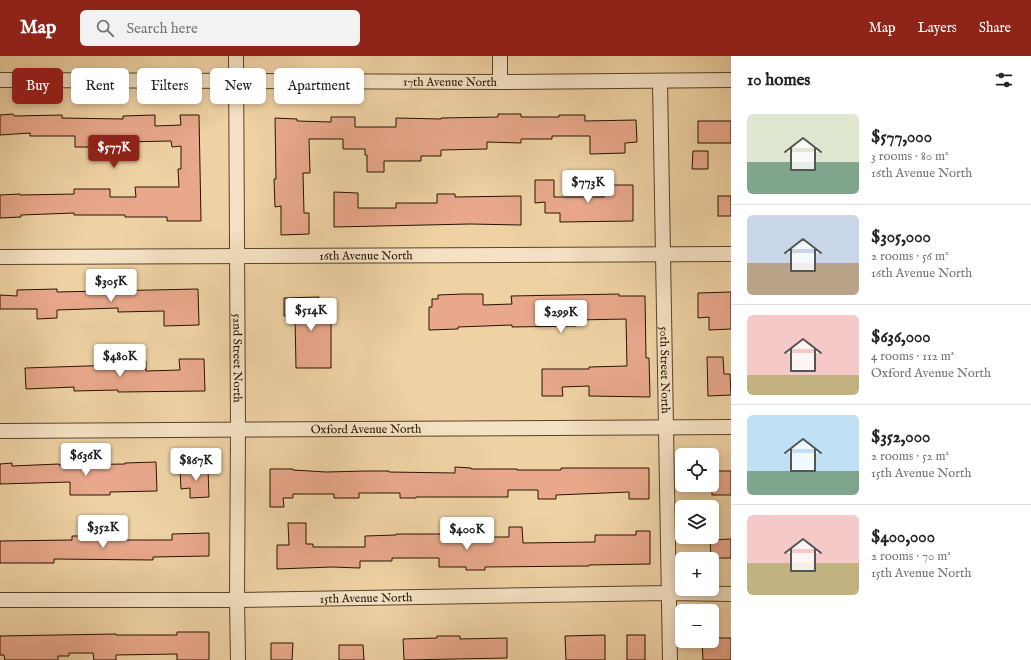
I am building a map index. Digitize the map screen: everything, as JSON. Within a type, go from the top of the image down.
[{"type":"street","name":"52nd Street North","points":[[236,56],[236,68]]},
{"type":"street","points":[[500,56],[500,82]]},
{"type":"street","name":"17th Avenue North","points":[[0,80],[210,80]]},
{"type":"street","name":"17th Avenue North","points":[[266,80],[500,82],[731,80]]},
{"type":"street","name":"50th Street North","points":[[660,81],[670,660]]},
{"type":"street","name":"52nd Street North","points":[[236,104],[238,660]]},
{"type":"street","name":"16th Avenue North","points":[[0,257],[731,254]]},
{"type":"street","name":"Oxford Avenue North","points":[[0,431],[731,427]]},
{"type":"street","name":"15th Avenue North","points":[[0,600],[237,600],[669,593],[731,594]]},
{"type":"building","points":[[13,114],[14,116],[62,115],[62,118],[123,119],[123,116],[155,115],[155,126],[181,125],[180,115],[199,115],[201,221],[167,221],[167,217],[74,215],[74,213],[21,215],[21,217],[0,218],[0,195],[74,194],[74,189],[110,189],[110,197],[136,197],[135,187],[179,187],[178,169],[181,169],[181,146],[172,147],[171,141],[123,142],[123,138],[97,137],[97,147],[75,147],[75,136],[30,136],[30,133],[0,135],[0,115]]},
{"type":"building","points":[[498,114],[521,114],[521,117],[585,115],[585,121],[636,120],[637,142],[625,143],[625,153],[590,154],[590,136],[552,136],[552,139],[521,139],[521,143],[487,142],[487,149],[441,150],[441,156],[421,156],[421,161],[384,161],[384,172],[367,172],[367,155],[365,155],[365,149],[343,149],[343,139],[309,139],[310,173],[303,173],[304,213],[309,213],[309,234],[281,235],[281,206],[275,207],[275,118],[297,119],[297,121],[331,122],[331,117],[355,117],[355,127],[396,127],[396,118],[441,119],[498,117]]},
{"type":"building","points":[[698,121],[731,121],[731,143],[698,143]]},
{"type":"building","points":[[693,151],[708,151],[708,169],[692,169]]},
{"type":"building","points":[[535,180],[554,180],[554,197],[604,197],[604,185],[633,185],[633,221],[560,222],[560,213],[545,213],[545,202],[535,203]]},
{"type":"building","points":[[334,192],[358,193],[358,208],[396,208],[396,203],[437,203],[437,194],[455,194],[455,197],[521,196],[521,225],[470,224],[334,227]]},
{"type":"building","points":[[718,196],[731,196],[731,216],[718,216]]},
{"type":"building","points":[[57,289],[57,292],[198,289],[199,325],[164,326],[164,311],[118,312],[118,308],[57,310],[57,318],[37,319],[37,309],[0,309],[0,295],[17,296],[17,290]]},
{"type":"building","points":[[731,292],[731,329],[709,330],[709,317],[698,318],[698,293]]},
{"type":"building","points":[[483,294],[483,305],[512,304],[511,296],[619,294],[619,296],[645,296],[646,358],[649,358],[650,397],[589,396],[589,386],[562,387],[563,396],[542,396],[542,369],[589,369],[589,367],[627,366],[626,319],[576,320],[576,326],[512,327],[512,325],[458,327],[458,329],[429,330],[429,307],[432,307],[432,299],[438,299],[438,295]]},
{"type":"building","points":[[319,297],[319,306],[331,306],[331,368],[296,368],[295,316],[284,316],[284,298]]},
{"type":"building","points":[[707,357],[723,357],[724,374],[730,374],[731,395],[708,396]]},
{"type":"building","points":[[179,359],[204,359],[205,391],[74,391],[74,387],[26,389],[25,368],[118,365],[118,362],[146,361],[146,371],[180,370]]},
{"type":"building","points":[[156,462],[157,491],[110,492],[110,495],[70,495],[70,482],[0,484],[0,464],[12,463],[12,466]]},
{"type":"building","points":[[455,467],[471,469],[517,470],[561,470],[561,468],[649,468],[649,499],[629,499],[629,492],[556,495],[556,499],[538,499],[538,490],[508,490],[508,497],[400,498],[400,493],[359,493],[359,498],[334,498],[334,494],[293,494],[293,498],[283,498],[284,507],[270,507],[270,469],[293,469],[326,472],[389,471],[455,473]]},
{"type":"building","points":[[208,469],[209,497],[190,498],[190,488],[181,489],[180,470]]},
{"type":"building","points":[[719,471],[731,471],[731,495],[712,495],[712,492],[719,492]]},
{"type":"building","points":[[288,523],[306,523],[306,544],[313,544],[313,547],[365,547],[365,536],[396,534],[445,534],[445,531],[484,530],[484,537],[509,537],[509,527],[522,527],[523,543],[595,542],[595,535],[636,535],[636,531],[650,531],[650,564],[485,567],[485,570],[466,570],[466,567],[439,567],[439,558],[392,558],[392,561],[360,561],[360,568],[332,567],[277,569],[277,545],[289,545]]},
{"type":"building","points":[[209,533],[209,556],[153,557],[153,560],[54,559],[54,563],[0,563],[0,541],[72,540],[72,536],[109,536],[109,540],[172,540],[172,534]]},
{"type":"building","points":[[731,539],[731,558],[719,558],[719,552],[711,552],[710,544],[719,544],[719,540]]},
{"type":"building","points":[[177,632],[209,632],[209,660],[177,660],[177,654],[116,655],[116,660],[94,660],[93,653],[69,653],[69,656],[58,656],[58,660],[5,660],[4,655],[0,655],[0,636],[116,634],[177,635]]},
{"type":"building","points":[[605,635],[605,660],[566,660],[565,636]]},
{"type":"building","points":[[627,635],[645,635],[645,660],[627,660]]},
{"type":"building","points":[[437,636],[460,636],[460,639],[507,638],[507,658],[404,660],[403,639],[437,638]]},
{"type":"building","points":[[719,638],[731,638],[731,660],[703,660],[702,648],[719,648]]},
{"type":"building","points":[[271,643],[293,643],[292,660],[271,660]]},
{"type":"building","points":[[339,645],[363,645],[364,660],[339,660]]}]
